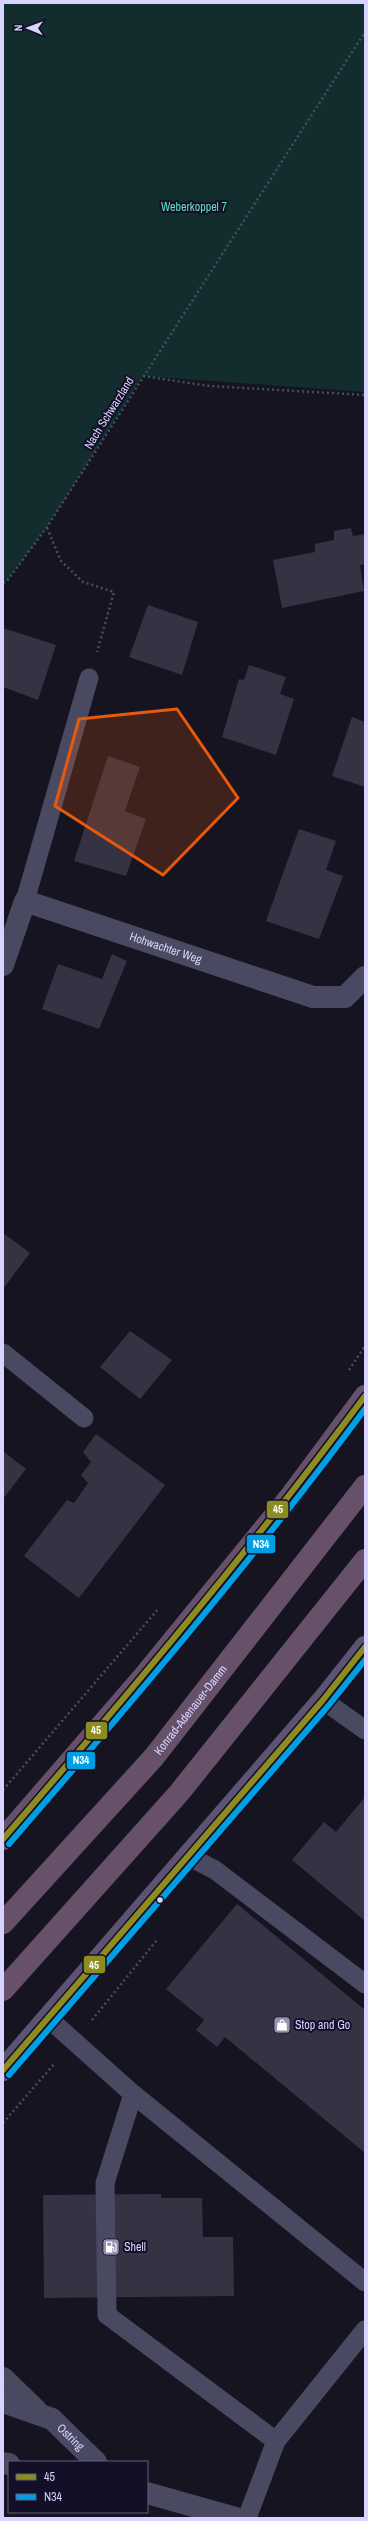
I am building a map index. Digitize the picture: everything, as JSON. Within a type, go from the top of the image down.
[{"type":"highway","points":[[3,1839],[145,1674],[290,1497],[365,1396]]},
{"type":"highway","name":"Konrad-Adenauer-Damm","points":[[3,1923],[154,1758],[365,1486]]},
{"type":"highway","points":[[3,1990],[179,1793],[365,1560]]},
{"type":"main road","points":[[3,2070],[323,1700],[365,1647]]},
{"type":"street","points":[[3,964],[25,901]]},
{"type":"street","name":"Hohwachter Weg","points":[[25,901],[313,997],[345,997],[365,977]]},
{"type":"street","name":"Ostring","points":[[3,2378],[43,2416]]},
{"type":"street","name":"Ostring","points":[[3,2402],[52,2419],[95,2461]]},
{"type":"street","points":[[148,2493],[236,2518]]},
{"type":"lane","points":[[25,901],[89,678]]},
{"type":"lane","points":[[3,1353],[84,1418]]},
{"type":"lane","points":[[323,1700],[365,1730]]},
{"type":"lane","points":[[188,1856],[215,1870],[365,1984]]},
{"type":"lane","points":[[48,2018],[133,2094],[365,2282]]},
{"type":"lane","points":[[133,2094],[105,2183],[107,2315],[276,2441]]},
{"type":"lane","points":[[247,2518],[276,2441],[365,2330]]},
{"type":"path","points":[[143,376],[365,32]]},
{"type":"path","name":"Nach Schwarzland","points":[[3,583],[7,581],[47,527],[143,376],[210,386],[365,395]]},
{"type":"path","points":[[47,527],[53,546],[61,561],[83,582],[114,592],[89,678]]},
{"type":"path","points":[[348,1372],[365,1346]]},
{"type":"path","points":[[3,1790],[164,1602]]},
{"type":"highlighted area","points":[[177,709],[238,798],[163,875],[55,806],[79,719]]},
{"type":"green space","name":"Weberkoppel 7","points":[[3,3],[365,3],[365,392],[143,376],[47,527],[7,581],[3,583]]},
{"type":"building","points":[[351,528],[353,536],[365,534],[365,564],[360,565],[364,591],[282,608],[273,560],[315,552],[315,544],[334,540],[334,531]]},
{"type":"building","points":[[148,605],[198,622],[182,675],[129,657]]},
{"type":"building","points":[[3,628],[56,645],[38,700],[3,687]]},
{"type":"building","points":[[249,665],[286,677],[280,694],[294,699],[276,755],[222,737],[239,679],[244,680]]},
{"type":"building","points":[[352,717],[365,722],[365,787],[332,776]]},
{"type":"building","points":[[108,756],[140,767],[125,811],[146,819],[126,876],[74,861]]},
{"type":"building","points":[[299,829],[336,841],[326,870],[343,876],[319,939],[266,921]]},
{"type":"building","points":[[112,954],[127,961],[99,1029],[42,1009],[58,964],[102,979]]},
{"type":"building","points":[[3,1233],[30,1253],[3,1289]]},
{"type":"building","points":[[130,1331],[172,1360],[140,1399],[100,1367]]},
{"type":"building","points":[[96,1434],[165,1485],[79,1598],[24,1556],[67,1500],[74,1503],[88,1483],[81,1475],[91,1462],[83,1452]]},
{"type":"building","points":[[3,1451],[26,1469],[3,1499]]},
{"type":"building","points":[[365,1797],[365,1921],[292,1860],[324,1822],[336,1832]]},
{"type":"building","name":"Stop and Go","points":[[237,1904],[365,2010],[365,2153],[225,2037],[217,2047],[196,2030],[204,2020],[166,1989]]},
{"type":"building","points":[[161,2194],[161,2198],[202,2198],[203,2237],[233,2237],[234,2296],[44,2298],[43,2195]]},
{"type":"transit line","name":"45","points":[[3,1839],[188,1621],[278,1510],[365,1396]]},
{"type":"transit line","name":"N34","points":[[9,1844],[236,1576],[365,1409]]},
{"type":"transit line","name":"45","points":[[3,2070],[323,1700],[365,1647]]},
{"type":"transit line","name":"N34","points":[[9,2075],[329,1705],[365,1660]]},
{"type":"place","name":"Stop and Go","points":[[282,2025]]},
{"type":"place","name":"Shell","points":[[111,2247]]}]
